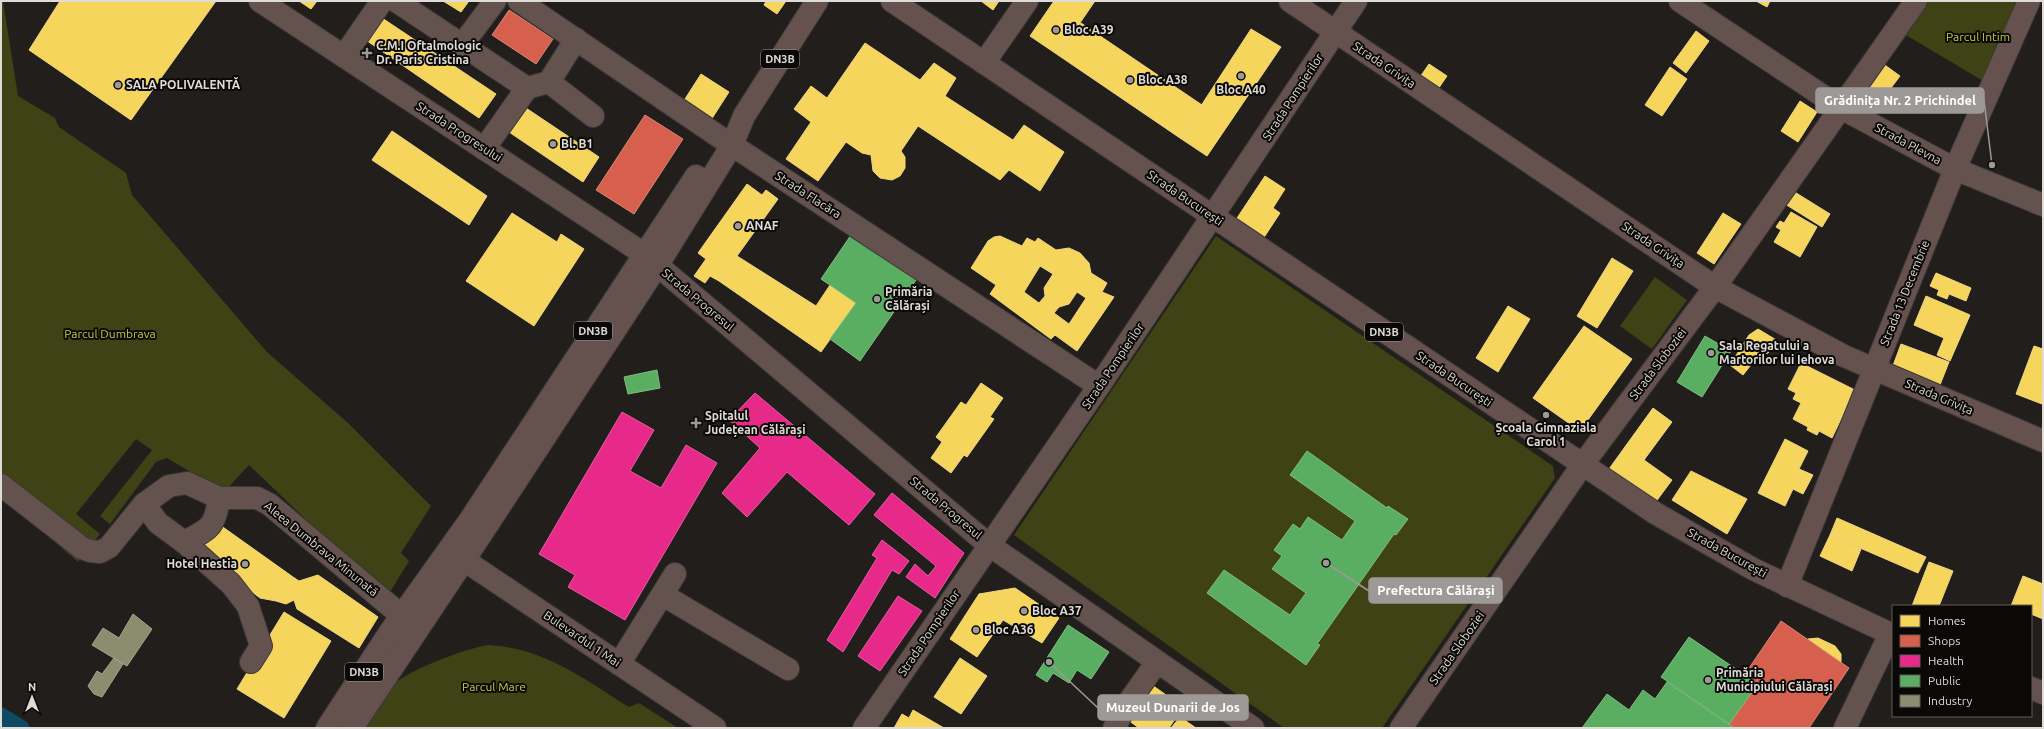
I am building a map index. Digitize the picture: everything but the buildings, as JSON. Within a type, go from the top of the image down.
[{"type":"main road","name":"DN3B","points":[[327,728],[410,622],[456,555],[744,116],[817,1]]},
{"type":"main road","name":"Strada București","points":[[892,1],[1656,513],[1736,560],[1787,586],[1892,634]]},
{"type":"main road","name":"Strada Grivița","points":[[1290,1],[1715,287],[1803,335],[1874,369],[2043,441]]},
{"type":"main road","name":"Strada Sloboziei","points":[[1582,464],[1715,287],[1916,1]]},
{"type":"main road","name":"Strada 13 Decembrie","points":[[1787,586],[1955,169],[2029,1]]},
{"type":"main road","name":"DN3B","points":[[352,728],[410,622]]},
{"type":"main road","points":[[2032,688],[2043,693]]},
{"type":"street","name":"Strada Progresului","points":[[260,1],[484,148],[650,260]]},
{"type":"street","points":[[344,56],[382,1]]},
{"type":"street","points":[[396,1],[527,88]]},
{"type":"street","points":[[462,46],[495,1]]},
{"type":"street","name":"Strada Flacăra","points":[[518,1],[727,142],[1099,386]]},
{"type":"street","points":[[984,63],[1027,1]]},
{"type":"street","name":"Strada Pompierilor","points":[[864,728],[1099,386],[1356,1]]},
{"type":"street","name":"Strada Plevna","points":[[1680,1],[1841,108],[1955,169],[2043,206]]},
{"type":"street","points":[[484,148],[527,88],[549,82],[576,39]]},
{"type":"street","points":[[549,82],[593,116]]},
{"type":"street","name":"Strada Progresul","points":[[650,260],[989,545],[1253,728]]},
{"type":"street","name":"Strada Sloboziei","points":[[1401,728],[1582,464]]},
{"type":"street","name":"Aleea Dumbrava Minunată","points":[[1,485],[82,548],[100,552],[109,546],[144,504],[169,486],[187,483],[219,498],[257,498],[269,504],[410,622]]},
{"type":"street","points":[[184,542],[207,530],[214,520],[219,498]]},
{"type":"street","points":[[144,504],[158,523],[184,542],[231,584],[248,606],[261,646],[251,662]]},
{"type":"street","name":"Bulevardul 1 Mai","points":[[456,555],[715,728]]},
{"type":"street","points":[[619,664],[676,574]]},
{"type":"street","points":[[663,595],[788,669]]},
{"type":"street","points":[[1845,728],[1892,634]]},
{"type":"street","points":[[1114,728],[1128,703],[1157,662]]},
{"type":"green space","name":"Parcul Dumbrava","points":[[1,1],[3,1],[18,96],[55,118],[59,127],[126,173],[132,195],[267,352],[348,423],[431,506],[401,553],[409,561],[387,597],[249,465],[224,492],[167,458],[156,462],[110,524],[100,516],[152,450],[136,439],[76,514],[100,534],[78,562],[1,495]]},
{"type":"green space","name":"Parcul Intim","points":[[1920,1],[2030,1],[1995,88],[1899,31]]},
{"type":"green space","points":[[1216,236],[1553,466],[1555,478],[1382,728],[1284,728],[1014,535]]},
{"type":"green space","points":[[1655,277],[1687,300],[1652,349],[1620,326]]},
{"type":"green space","name":"Parcul Mare","points":[[488,645],[508,647],[545,658],[579,675],[629,707],[639,703],[678,728],[364,728],[389,689],[407,675],[450,656]]},
{"type":"waterway","points":[[1,716],[21,728]]},
{"type":"place","name":"Bloc A39","points":[[1056,30]]},
{"type":"place","name":"C.M.I Oftalmologic Dr. Paris Cristina","points":[[367,53]]},
{"type":"place","name":"Bloc A40","points":[[1241,76]]},
{"type":"place","name":"Bloc A38","points":[[1130,80]]},
{"type":"place","name":"SALA POLIVALENTĂ","points":[[118,85]]},
{"type":"place","name":"Bl. B1","points":[[553,144]]},
{"type":"place","name":"Grădinița Nr. 2 Prichindel","points":[[1992,165]]},
{"type":"place","name":"ANAF","points":[[738,226]]},
{"type":"place","name":"Primăria Călărași","points":[[877,299]]},
{"type":"place","name":"Sala Regatului a Martorilor lui Iehova","points":[[1711,353]]},
{"type":"place","name":"Școala Gimnaziala Carol 1","points":[[1546,415]]},
{"type":"place","name":"Spitalul Județean Călărași","points":[[696,423]]},
{"type":"place","name":"Prefectura Călărași","points":[[1326,563]]},
{"type":"place","name":"Hotel Hestia","points":[[245,564]]},
{"type":"place","name":"Bloc A37","points":[[1024,611]]},
{"type":"place","name":"Bloc A36","points":[[976,630]]},
{"type":"place","name":"Muzeul Dunarii de Jos","points":[[1049,662]]},
{"type":"place","name":"Primăria Municipiului Călărași","points":[[1708,680]]}]
